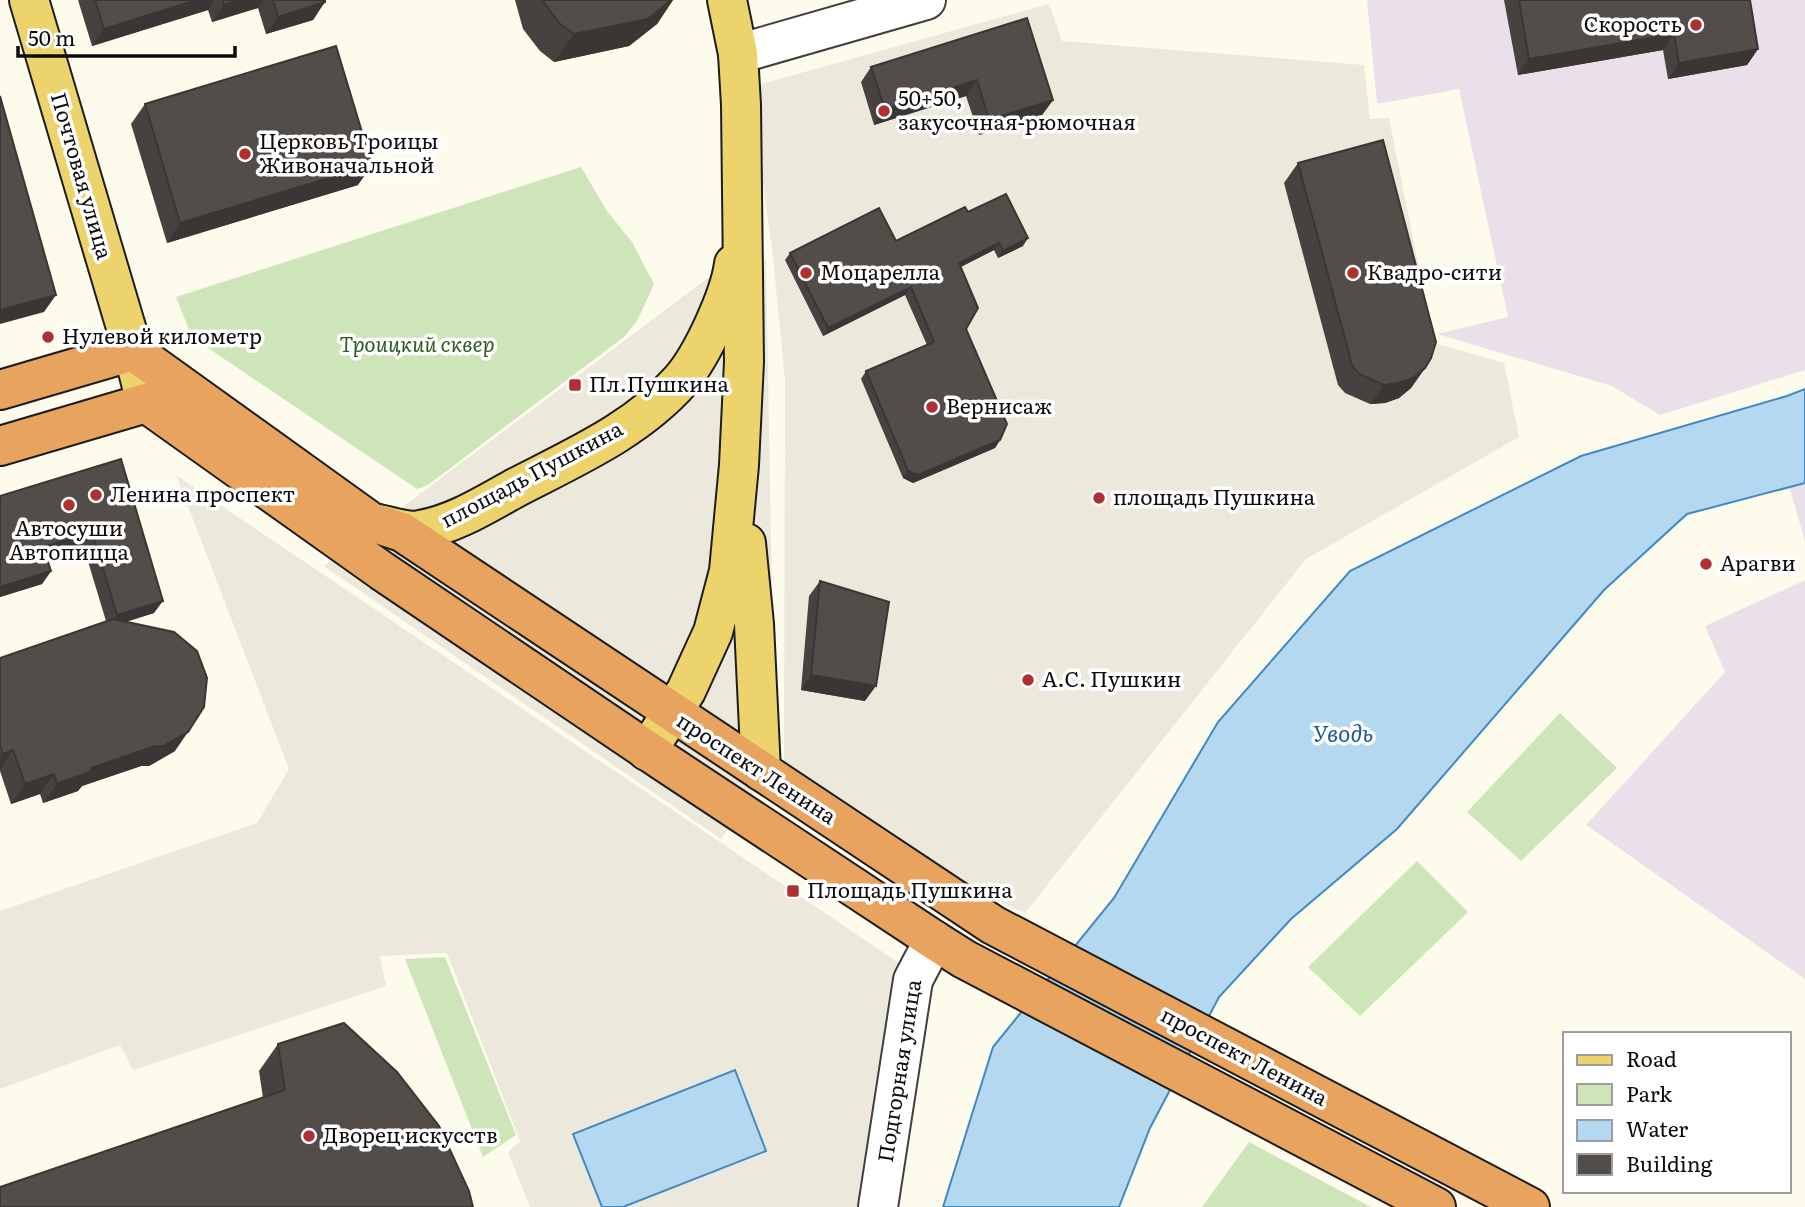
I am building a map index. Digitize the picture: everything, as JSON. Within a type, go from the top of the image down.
[{"type":"highway","points":[[0,390],[133,351]]},
{"type":"highway","name":"проспект Ленина","points":[[133,351],[371,522],[402,532],[993,925],[1530,1207]]},
{"type":"highway","points":[[0,446],[146,403]]},
{"type":"highway","name":"проспект Ленина","points":[[146,403],[382,571],[647,751],[949,949],[1255,1114],[1436,1207]]},
{"type":"main road","name":"Почтовая улица","points":[[29,0],[146,403]]},
{"type":"main road","points":[[647,751],[686,691],[713,632],[729,571],[739,465],[744,362],[743,200],[738,54],[727,0]]},
{"type":"main road","name":"площадь Пушкина","points":[[371,522],[416,531],[459,518],[611,438],[655,406],[683,378],[711,331],[733,275],[743,200]]},
{"type":"main road","points":[[739,465],[754,624],[761,771]]},
{"type":"street","points":[[738,54],[926,0]]},
{"type":"street","name":"Подгорная улица","points":[[878,1207],[913,980],[949,949]]},
{"type":"shaded area","points":[[1367,0],[1805,0],[1805,370],[1660,415],[1612,386],[1437,334],[1508,317],[1459,89],[1377,104]]},
{"type":"shaded area","name":"площадь Пушкина","points":[[1049,4],[1062,41],[1364,65],[1370,119],[1389,118],[1434,343],[1504,363],[1519,437],[1306,559],[1025,913],[929,873],[904,840],[784,761],[785,380],[773,257],[750,87]]},
{"type":"shaded area","points":[[766,260],[775,764],[721,839],[324,566],[721,268]]},
{"type":"shaded area","name":"площадь Пушкина","points":[[176,475],[914,973],[862,1207],[530,1207],[508,1152],[520,1141],[447,953],[380,956],[386,986],[133,1070],[120,1045],[0,1089],[0,911],[257,823],[289,769]]},
{"type":"shaded area","points":[[1805,483],[1805,541],[1789,486]]},
{"type":"shaded area","points":[[1805,580],[1805,979],[1586,825],[1725,672],[1705,626]]},
{"type":"green space","name":"Троицкий сквер","points":[[581,167],[607,211],[632,242],[654,284],[637,321],[624,337],[428,485],[417,489],[208,348],[190,332],[176,297]]},
{"type":"green space","points":[[1560,713],[1617,768],[1521,861],[1467,812]]},
{"type":"green space","points":[[1417,861],[1468,912],[1360,1016],[1308,967]]},
{"type":"green space","points":[[445,957],[516,1135],[483,1157],[405,959]]},
{"type":"green space","points":[[1249,1142],[1371,1207],[1202,1207]]},
{"type":"water","name":"Уводь","points":[[1805,389],[1805,483],[1687,514],[1604,590],[1397,829],[1291,919],[1219,997],[1150,1128],[1119,1207],[943,1207],[993,1047],[1114,898],[1218,722],[1350,571],[1581,456]]},
{"type":"water","points":[[735,1070],[766,1151],[623,1207],[602,1207],[573,1134]]},
{"type":"building","points":[[95,0],[196,0],[104,29]]},
{"type":"building","points":[[223,0],[240,0],[224,5]]},
{"type":"building","points":[[273,0],[325,0],[325,2],[278,17]]},
{"type":"building","points":[[542,0],[671,0],[648,19],[574,34],[559,23]]},
{"type":"building","points":[[1519,0],[1750,0],[1758,49],[1679,63],[1674,34],[1529,59]]},
{"type":"building","points":[[1027,18],[1053,100],[989,120],[977,80],[885,109],[871,67]]},
{"type":"building","name":"Церковь Троицы Живоначальной","points":[[336,46],[372,165],[180,223],[145,104]]},
{"type":"building","points":[[0,96],[56,295],[0,310]]},
{"type":"building","name":"Квадро-сити","points":[[1383,140],[1436,342],[1425,368],[1413,378],[1384,385],[1359,374],[1352,365],[1298,163]]},
{"type":"building","points":[[1006,194],[1028,238],[1003,251],[999,243],[959,263],[978,308],[966,329],[1007,424],[1000,440],[918,475],[908,471],[866,371],[934,342],[911,287],[828,328],[790,253],[879,208],[896,241],[965,207],[968,212]]},
{"type":"building","points":[[121,459],[163,601],[117,615],[92,532],[43,547],[51,571],[0,587],[0,496]]},
{"type":"building","points":[[820,581],[889,602],[876,686],[811,675]]},
{"type":"building","points":[[113,619],[174,632],[197,651],[207,678],[204,707],[188,732],[163,746],[155,746],[91,768],[92,771],[57,784],[54,774],[25,784],[13,750],[3,754],[0,746],[0,658]]},
{"type":"building","name":"Дворец искусств","points":[[344,1023],[397,1072],[439,1126],[469,1191],[473,1207],[0,1207],[0,1187],[285,1090],[278,1044]]},
{"type":"place","name":"Скорость","points":[[1696,25]]},
{"type":"place","name":"50+50, закусочная-рюмочная","points":[[884,111]]},
{"type":"place","name":"Церковь Троицы Живоначальной","points":[[245,154]]},
{"type":"place","name":"Моцарелла","points":[[806,273]]},
{"type":"place","name":"Квадро-сити","points":[[1353,273]]},
{"type":"place","name":"Нулевой километр","points":[[48,337]]},
{"type":"place","name":"Пл.Пушкина","points":[[575,385]]},
{"type":"place","name":"Вернисаж","points":[[932,407]]},
{"type":"place","name":"Ленина проспект","points":[[96,495]]},
{"type":"place","name":"площадь Пушкина","points":[[1099,498]]},
{"type":"place","name":"Автосуши Автопицца","points":[[69,505]]},
{"type":"place","name":"Арагви","points":[[1706,564]]},
{"type":"place","name":"А.C. Пушкин","points":[[1028,680]]},
{"type":"place","name":"Площадь Пушкина","points":[[793,891]]},
{"type":"place","name":"Дворец искусств","points":[[309,1136]]}]
